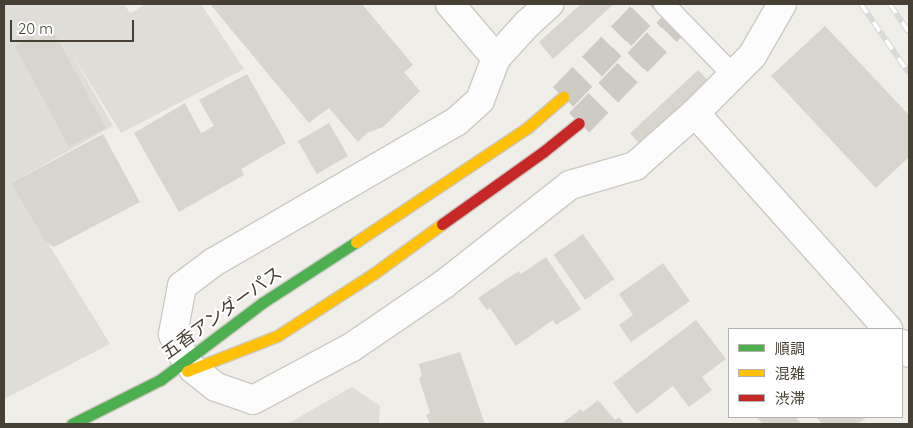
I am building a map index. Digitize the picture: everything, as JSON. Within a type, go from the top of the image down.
[{"type":"main road","name":"五香アンダーパス","points":[[190,365],[262,303],[446,184],[527,128],[563,97]]},
{"type":"main road","name":"五香アンダーパス","points":[[72,424],[190,365],[277,336],[373,274],[543,152],[579,123]]},
{"type":"street","points":[[450,4],[496,58]]},
{"type":"street","points":[[550,4],[527,24],[496,58],[480,100],[458,120],[214,262],[182,286],[173,334],[190,365],[216,388],[253,400],[352,348],[443,285],[570,185],[635,166],[696,114],[734,76],[752,56],[782,4]]},
{"type":"street","points":[[696,114],[887,328]]},
{"type":"lane","points":[[664,4],[734,76]]},
{"type":"shaded area","points":[[4,4],[124,4],[130,13],[146,4],[201,4],[244,69],[121,133],[72,54],[113,126],[11,183],[110,344],[4,399]]},
{"type":"shaded area","points":[[352,387],[380,406],[379,424],[287,424]]},
{"type":"building","points":[[210,4],[362,4],[413,65],[404,72],[420,91],[383,127],[367,133],[358,142],[329,108],[309,123]]},
{"type":"building","points":[[581,4],[614,4],[553,59],[539,42]]},
{"type":"building","points":[[825,26],[909,115],[909,157],[876,188],[771,76]]},
{"type":"building","points":[[53,31],[106,128],[69,147],[15,46],[33,36],[36,41]]},
{"type":"building","points":[[698,70],[713,86],[645,150],[630,133]]},
{"type":"building","points":[[247,74],[286,143],[241,169],[244,175],[179,212],[134,133],[185,103],[201,133],[214,126],[199,100]]},
{"type":"building","points":[[329,123],[348,156],[317,174],[298,141]]},
{"type":"building","points":[[103,134],[140,202],[54,247],[45,241],[11,183]]},
{"type":"building","points":[[583,234],[615,279],[585,300],[554,255]]},
{"type":"building","points":[[546,257],[581,309],[556,325],[553,320],[516,346],[490,308],[487,310],[478,298],[519,271],[521,274]]},
{"type":"building","points":[[663,263],[690,301],[631,342],[619,325],[633,315],[619,294]]},
{"type":"building","points":[[696,320],[726,359],[702,377],[712,390],[689,407],[673,386],[637,414],[613,383]]},
{"type":"building","points":[[460,352],[485,424],[430,424],[426,415],[430,413],[419,378],[422,376],[419,364]]},
{"type":"building","points":[[598,400],[615,420],[619,417],[625,424],[561,424],[581,409],[583,412]]},
{"type":"building","points":[[757,418],[796,418],[802,424],[763,424]]},
{"type":"building","points":[[817,418],[866,418],[858,424],[822,424]]},
{"type":"tunnel","points":[[563,97],[652,4]]},
{"type":"tunnel","points":[[579,123],[694,4]]},
{"type":"railway","points":[[861,4],[909,73]]},
{"type":"railway","points":[[890,4],[909,32]]},
{"type":"traffic: fast","points":[[72,424],[160,380],[262,303],[356,242]]},
{"type":"traffic: slow","points":[[356,242],[527,128],[563,97]]},
{"type":"traffic: slow","points":[[187,371],[277,336],[373,274],[442,224]]},
{"type":"traffic: jam","points":[[442,224],[543,152],[579,123]]}]
